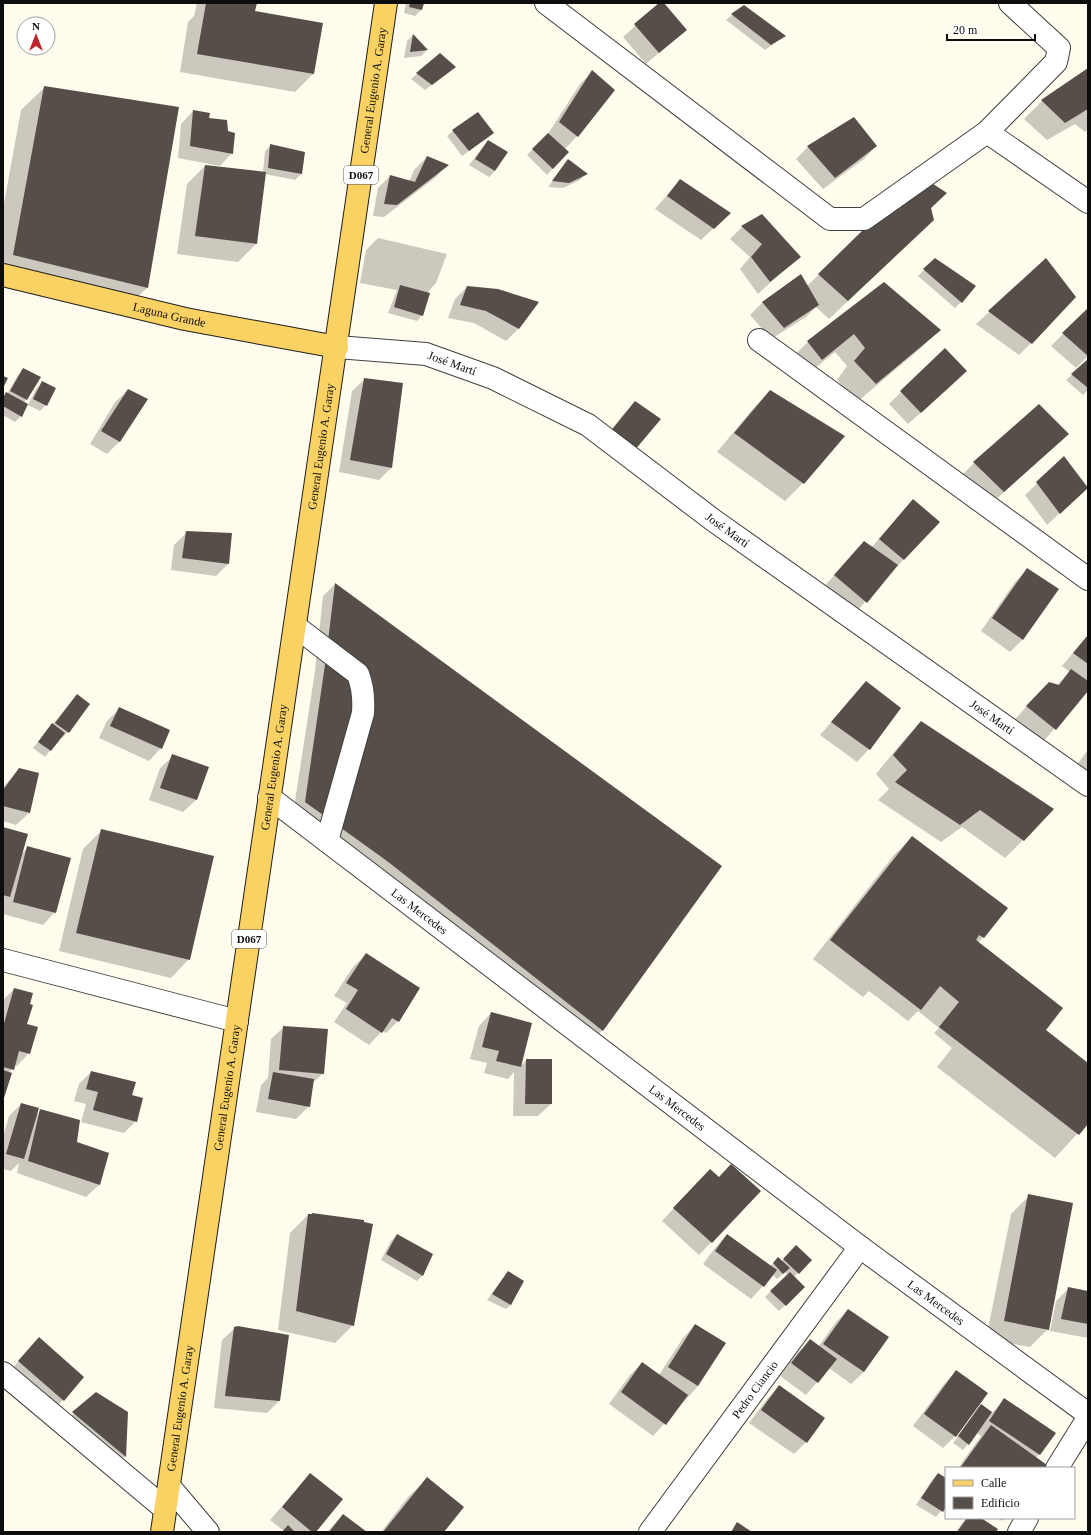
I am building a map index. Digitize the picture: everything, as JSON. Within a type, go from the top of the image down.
[{"type":"main road","name":"General Eugenio A. Garay","points":[[162,1532],[236,1021],[337,347],[386,3]]},
{"type":"main road","name":"Laguna Grande","points":[[3,275],[185,319],[337,347]]},
{"type":"street","points":[[546,3],[830,219],[864,219],[987,132],[1056,62],[1059,48],[1010,3]]},
{"type":"street","points":[[987,132],[1088,202]]},
{"type":"street","points":[[759,340],[1088,579]]},
{"type":"street","name":"José Martí","points":[[337,347],[426,354],[493,378],[588,425],[714,520],[1088,785]]},
{"type":"street","points":[[295,626],[358,674],[362,683],[364,699],[363,713],[327,841]]},
{"type":"street","name":"Las Mercedes","points":[[270,797],[860,1247],[1088,1414]]},
{"type":"street","points":[[3,960],[236,1021]]},
{"type":"street","name":"Pedro Ciancio","points":[[650,1532],[860,1247]]},
{"type":"street","points":[[3,1373],[165,1509]]},
{"type":"street","points":[[1058,1467],[1088,1418]]},
{"type":"street","points":[[169,1486],[208,1532]]},
{"type":"street","points":[[1019,1532],[1026,1519]]},
{"type":"building","points":[[206,3],[257,3],[255,11],[323,23],[314,74],[197,54]]},
{"type":"building","points":[[410,3],[424,3],[422,10],[409,7]]},
{"type":"building","points":[[659,3],[664,3],[687,30],[659,53],[634,24]]},
{"type":"building","points":[[744,5],[786,36],[771,45],[731,14]]},
{"type":"building","points":[[413,34],[428,50],[410,52]]},
{"type":"building","points":[[440,53],[456,67],[432,85],[416,73]]},
{"type":"building","points":[[1088,68],[1088,109],[1065,123],[1041,100]]},
{"type":"building","points":[[592,70],[615,90],[578,137],[559,122]]},
{"type":"building","points":[[44,86],[179,107],[148,288],[13,255]]},
{"type":"building","points":[[193,110],[210,113],[209,118],[227,120],[228,131],[235,133],[233,154],[190,146]]},
{"type":"building","points":[[478,112],[494,133],[469,151],[452,130]]},
{"type":"building","points":[[854,117],[877,146],[835,178],[807,146]]},
{"type":"building","points":[[548,133],[569,152],[553,169],[532,149]]},
{"type":"building","points":[[488,140],[508,152],[495,171],[475,159]]},
{"type":"building","points":[[270,144],[305,152],[302,174],[268,168]]},
{"type":"building","points":[[427,156],[449,165],[397,205],[384,204],[390,175],[415,182]]},
{"type":"building","points":[[568,159],[588,174],[569,183],[552,181]]},
{"type":"building","points":[[205,165],[266,172],[257,244],[195,236]]},
{"type":"building","points":[[680,179],[731,213],[714,229],[667,196]]},
{"type":"building","points":[[927,180],[947,193],[931,208],[934,220],[848,301],[818,274],[863,230]]},
{"type":"building","points":[[762,214],[801,257],[770,282],[751,257],[762,244],[741,226]]},
{"type":"building","points":[[935,258],[976,286],[962,303],[923,269]]},
{"type":"building","points":[[1046,258],[1076,297],[1032,344],[988,311]]},
{"type":"building","points":[[801,274],[819,305],[784,328],[762,302]]},
{"type":"building","points":[[884,282],[941,330],[876,384],[854,361],[865,348],[854,334],[822,360],[807,341]]},
{"type":"building","points":[[400,285],[430,293],[423,316],[394,307]]},
{"type":"building","points":[[467,286],[498,289],[539,302],[519,329],[486,311],[460,305]]},
{"type":"building","points":[[1088,308],[1088,356],[1062,333]]},
{"type":"building","points":[[945,348],[967,371],[921,413],[900,391]]},
{"type":"building","points":[[1088,359],[1088,388],[1071,374]]},
{"type":"building","points":[[23,368],[41,377],[27,400],[10,391]]},
{"type":"building","points":[[3,376],[8,378],[3,388]]},
{"type":"building","points":[[364,378],[403,383],[392,468],[350,460]]},
{"type":"building","points":[[42,381],[56,388],[47,406],[33,399]]},
{"type":"building","points":[[128,389],[148,399],[120,442],[101,431]]},
{"type":"building","points":[[770,390],[845,436],[804,484],[734,433]]},
{"type":"building","points":[[6,392],[28,404],[22,417],[3,406],[3,398]]},
{"type":"building","points":[[635,401],[661,419],[634,451],[610,432]]},
{"type":"building","points":[[1039,404],[1069,434],[1004,492],[973,462]]},
{"type":"building","points":[[1064,456],[1088,488],[1060,514],[1036,482]]},
{"type":"building","points":[[913,499],[940,522],[904,560],[879,539]]},
{"type":"building","points":[[186,531],[232,533],[229,564],[182,558]]},
{"type":"building","points":[[864,541],[898,565],[867,603],[834,575]]},
{"type":"building","points":[[1027,568],[1059,589],[1023,640],[992,618]]},
{"type":"building","points":[[335,583],[722,866],[603,1031],[387,861],[305,802],[326,658]]},
{"type":"building","points":[[1088,635],[1088,664],[1073,653]]},
{"type":"building","points":[[1071,669],[1088,681],[1088,691],[1056,730],[1026,706],[1049,682],[1059,685]]},
{"type":"building","points":[[866,681],[901,708],[870,750],[831,722]]},
{"type":"building","points":[[77,694],[90,704],[69,733],[55,723]]},
{"type":"building","points":[[119,707],[170,730],[162,749],[110,726]]},
{"type":"building","points":[[921,721],[1054,809],[1024,841],[980,810],[960,825],[895,782],[907,770],[893,755]]},
{"type":"building","points":[[52,723],[65,733],[51,751],[38,742]]},
{"type":"building","points":[[172,754],[209,767],[197,800],[160,788]]},
{"type":"building","points":[[19,768],[39,773],[30,813],[3,806],[3,790]]},
{"type":"building","points":[[3,827],[28,834],[10,897],[3,895]]},
{"type":"building","points":[[101,829],[214,856],[190,960],[76,933]]},
{"type":"building","points":[[912,836],[1008,908],[984,938],[979,935],[976,940],[1063,1008],[1046,1030],[1088,1063],[1088,1124],[1079,1135],[939,1027],[959,1002],[940,986],[921,1010],[830,940]]},
{"type":"building","points":[[27,846],[71,858],[56,913],[13,902]]},
{"type":"building","points":[[366,953],[420,988],[399,1022],[392,1018],[382,1033],[346,1009],[358,990],[346,983]]},
{"type":"building","points":[[14,988],[33,993],[30,1004],[33,1005],[27,1024],[38,1027],[30,1054],[19,1051],[14,1070],[3,1067],[3,1027]]},
{"type":"building","points":[[491,1012],[532,1023],[521,1067],[496,1061],[499,1051],[482,1047]]},
{"type":"building","points":[[283,1026],[328,1029],[324,1074],[279,1070]]},
{"type":"building","points":[[526,1059],[552,1059],[552,1104],[525,1104]]},
{"type":"building","points":[[3,1070],[12,1073],[3,1101]]},
{"type":"building","points":[[91,1071],[136,1082],[132,1095],[143,1098],[137,1122],[93,1110],[98,1092],[86,1089]]},
{"type":"building","points":[[273,1072],[314,1079],[310,1107],[268,1099]]},
{"type":"building","points":[[21,1103],[39,1108],[24,1159],[6,1154]]},
{"type":"building","points":[[40,1109],[80,1120],[77,1142],[109,1153],[100,1185],[28,1161]]},
{"type":"building","points":[[731,1164],[761,1191],[712,1243],[673,1208],[710,1169],[719,1177]]},
{"type":"building","points":[[1028,1194],[1073,1203],[1049,1330],[1004,1321]]},
{"type":"building","points":[[312,1213],[364,1220],[364,1222],[373,1224],[354,1326],[296,1311],[308,1214]]},
{"type":"building","points":[[397,1234],[433,1254],[423,1276],[386,1254]]},
{"type":"building","points":[[727,1234],[777,1270],[764,1287],[715,1251]]},
{"type":"building","points":[[796,1245],[812,1260],[799,1274],[783,1259]]},
{"type":"building","points":[[778,1257],[790,1268],[783,1274],[773,1263]]},
{"type":"building","points":[[508,1271],[524,1281],[511,1305],[492,1294]]},
{"type":"building","points":[[790,1272],[805,1287],[786,1306],[770,1291]]},
{"type":"building","points":[[1068,1287],[1088,1291],[1088,1324],[1061,1319]]},
{"type":"building","points":[[848,1309],[889,1337],[864,1372],[823,1344]]},
{"type":"building","points":[[695,1324],[726,1343],[698,1386],[668,1367]]},
{"type":"building","points":[[238,1326],[289,1335],[280,1401],[225,1396],[234,1327]]},
{"type":"building","points":[[39,1337],[84,1377],[64,1401],[18,1361]]},
{"type":"building","points":[[810,1339],[837,1359],[818,1383],[791,1363]]},
{"type":"building","points":[[642,1362],[688,1395],[666,1425],[621,1392]]},
{"type":"building","points":[[956,1370],[988,1393],[956,1437],[924,1414]]},
{"type":"building","points":[[779,1385],[825,1418],[807,1443],[761,1410]]},
{"type":"building","points":[[96,1392],[128,1412],[126,1457],[72,1412]]},
{"type":"building","points":[[1004,1398],[1056,1433],[1040,1455],[989,1421]]},
{"type":"building","points":[[981,1404],[992,1412],[969,1445],[958,1436]]},
{"type":"building","points":[[991,1425],[1047,1465],[1046,1467],[961,1467]]},
{"type":"building","points":[[310,1473],[343,1499],[316,1532],[312,1532],[282,1507]]},
{"type":"building","points":[[938,1473],[945,1477],[945,1509],[943,1512],[921,1498]]},
{"type":"building","points":[[427,1477],[464,1507],[444,1532],[383,1532]]},
{"type":"building","points":[[343,1514],[367,1532],[329,1532]]},
{"type":"building","points":[[966,1519],[983,1519],[998,1529],[996,1532],[957,1532]]},
{"type":"building","points":[[737,1522],[752,1532],[731,1532]]},
{"type":"building","points":[[288,1525],[295,1532],[282,1532]]}]
